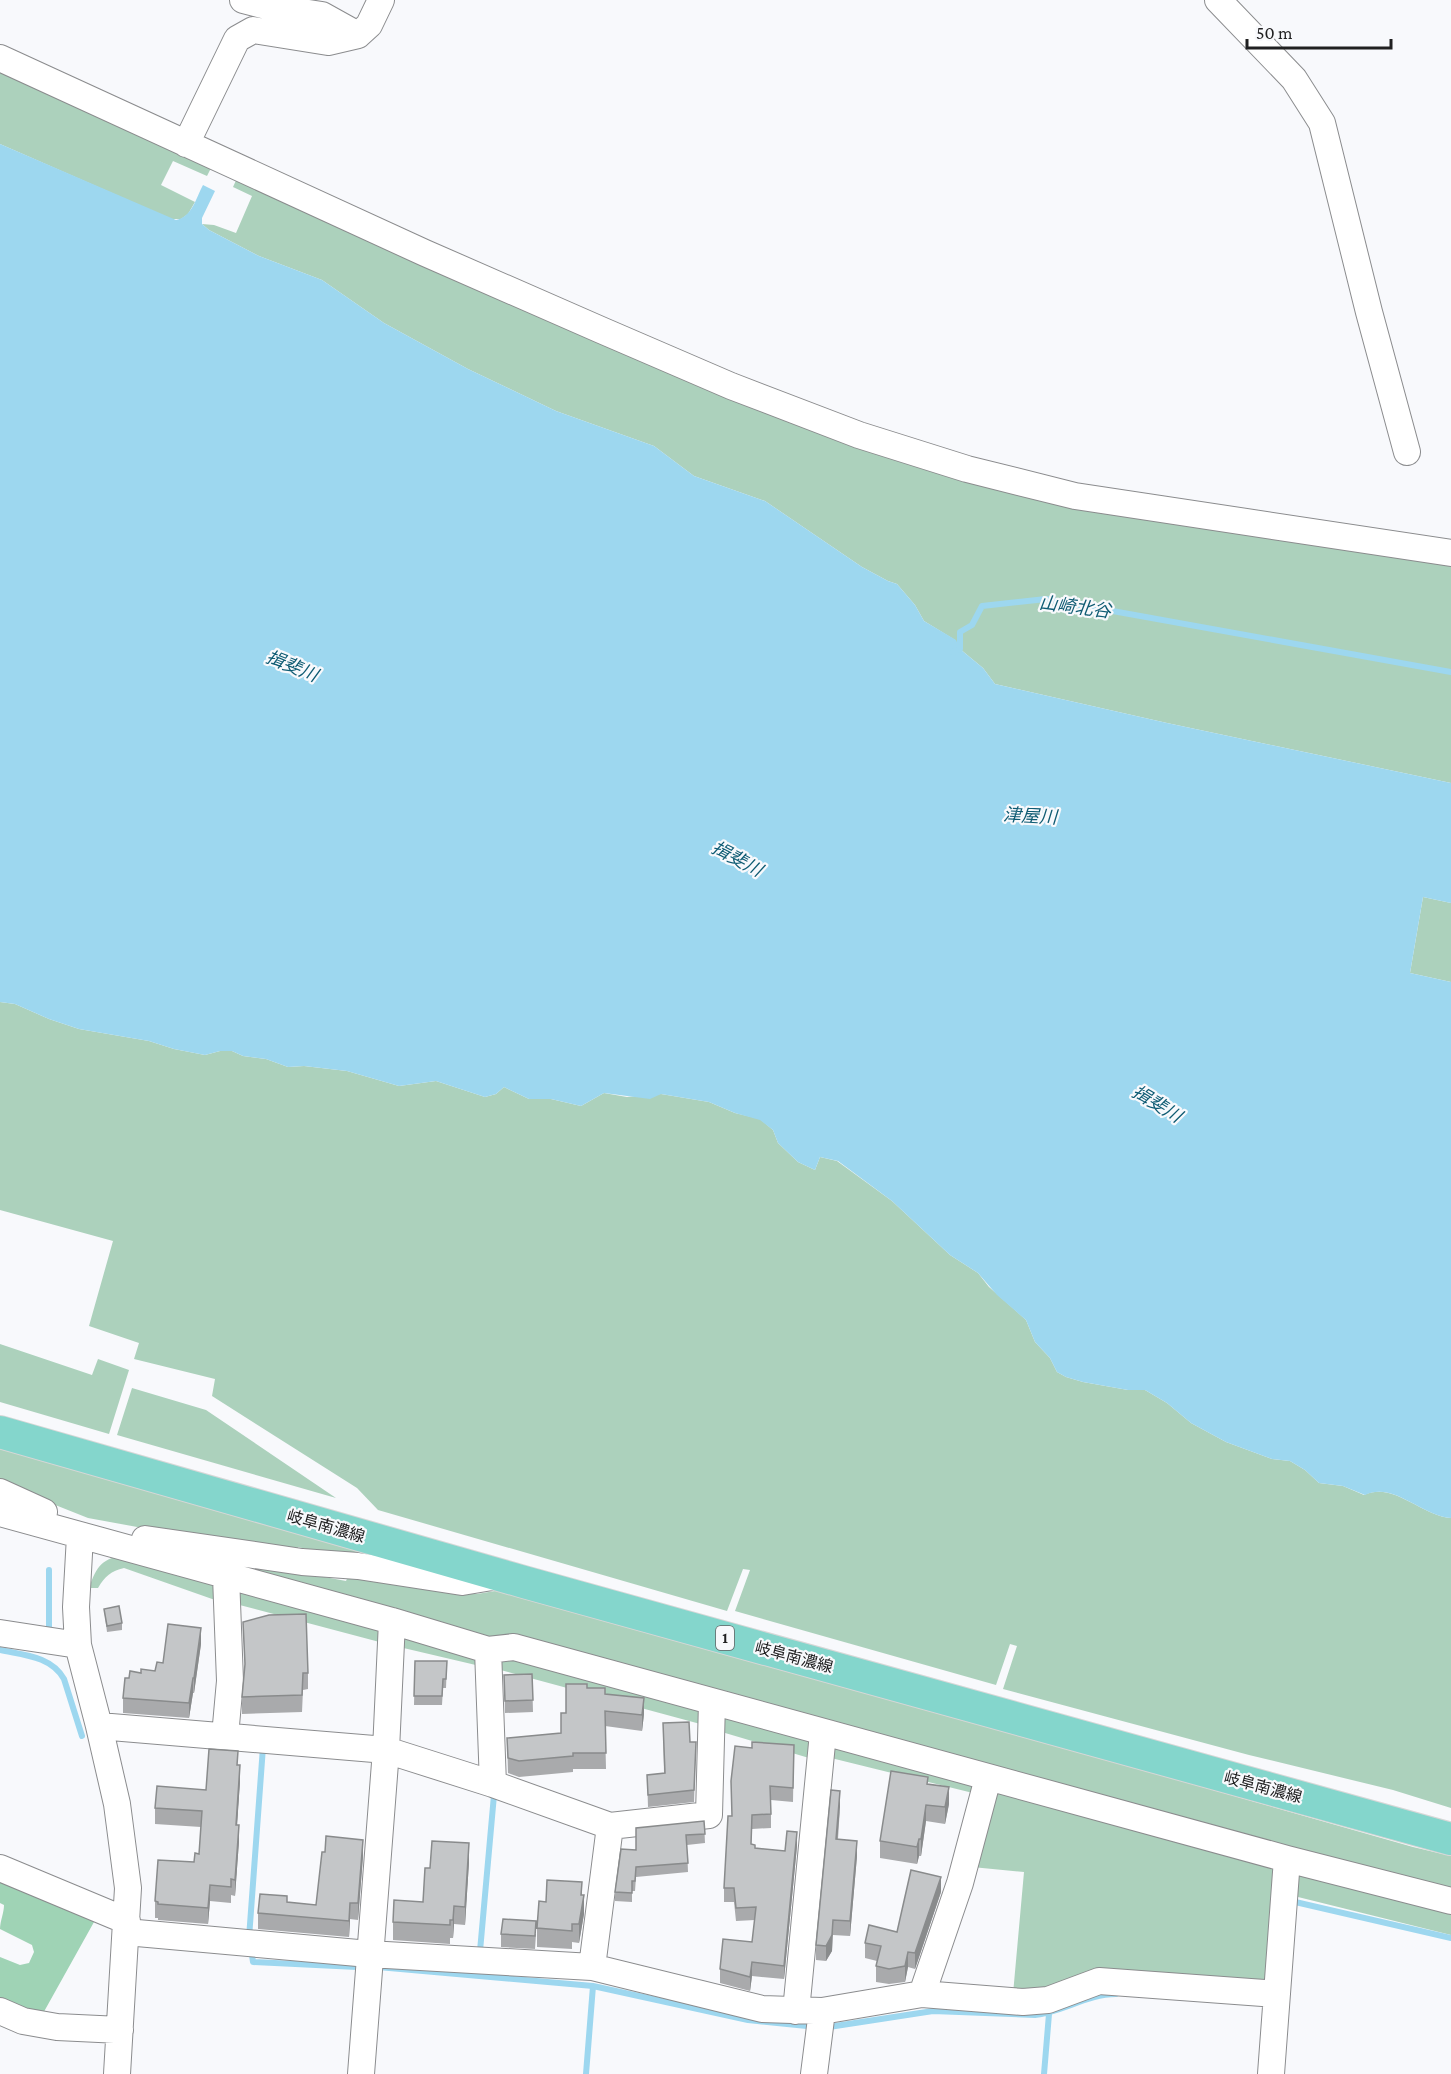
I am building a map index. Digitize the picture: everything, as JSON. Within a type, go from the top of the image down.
[{"type":"main road","name":"岐阜南濃線","points":[[0,1432],[502,1576],[1451,1839]]},
{"type":"street","points":[[243,0],[274,8],[322,15],[358,35]]},
{"type":"street","points":[[186,144],[237,39],[253,30],[328,42],[358,35],[369,25],[381,0]]},
{"type":"street","points":[[1218,0],[1294,79],[1322,123],[1407,452]]},
{"type":"street","points":[[0,58],[601,330],[731,386],[859,435],[967,469],[1075,496],[1451,553]]},
{"type":"street","points":[[0,1492],[38,1508],[80,1536],[128,1537],[302,1562],[358,1566],[462,1582],[502,1576]]},
{"type":"street","points":[[0,1513],[393,1621],[488,1650],[514,1647],[988,1778],[1451,1901]]},
{"type":"street","points":[[80,1536],[76,1607],[78,1645],[117,1804],[128,1888],[117,2074]]},
{"type":"street","points":[[225,1736],[230,1682],[226,1576]]},
{"type":"street","points":[[361,2074],[386,1750],[393,1621]]},
{"type":"street","points":[[0,1633],[78,1645]]},
{"type":"street","points":[[488,1650],[493,1784]]},
{"type":"street","points":[[99,1726],[386,1750],[493,1784],[610,1826],[710,1815],[712,1702]]},
{"type":"street","points":[[796,2011],[823,1733]]},
{"type":"street","points":[[922,1994],[960,1883],[988,1778]]},
{"type":"street","points":[[592,1967],[610,1826]]},
{"type":"street","points":[[1271,2074],[1287,1859]]},
{"type":"street","points":[[0,1868],[127,1926],[369,1954],[592,1967],[762,2009],[822,2011],[922,1994],[1023,2002],[1048,2000],[1099,1981],[1277,1994]]},
{"type":"street","points":[[0,2011],[23,2021],[57,2027],[120,2030]]},
{"type":"street","points":[[814,2074],[822,2011]]},
{"type":"green space","points":[[0,71],[213,164],[207,176],[173,161],[161,185],[195,202],[188,214],[181,219],[171,219],[0,144]]},
{"type":"green space","points":[[238,176],[849,442],[1451,563],[1451,783],[995,684],[983,668],[960,649],[955,640],[924,621],[915,605],[897,584],[862,567],[765,501],[694,476],[654,446],[556,411],[468,369],[384,323],[322,280],[259,256],[209,230],[202,224],[214,225],[236,233],[252,196],[233,187]]},
{"type":"green space","points":[[1423,897],[1451,903],[1451,982],[1410,973]]},
{"type":"green space","points":[[0,1002],[15,1004],[79,1029],[149,1041],[174,1049],[205,1055],[232,1051],[288,1067],[304,1066],[347,1071],[399,1086],[436,1081],[485,1097],[496,1094],[504,1087],[529,1099],[551,1099],[581,1106],[604,1093],[627,1097],[661,1094],[709,1102],[735,1113],[760,1119],[773,1130],[778,1143],[798,1162],[815,1170],[820,1157],[837,1161],[892,1201],[950,1255],[978,1273],[989,1287],[1026,1320],[1035,1342],[1050,1358],[1057,1372],[1083,1382],[1128,1390],[1145,1390],[1167,1403],[1191,1423],[1226,1442],[1272,1459],[1290,1461],[1305,1470],[1319,1483],[1343,1486],[1364,1495],[1386,1492],[1429,1512],[1451,1518],[1451,1808],[1393,1790],[1249,1755],[1003,1689],[1017,1646],[1010,1644],[996,1685],[735,1611],[750,1570],[743,1569],[727,1611],[378,1510],[357,1488],[212,1396],[215,1379],[134,1359],[139,1343],[89,1326],[113,1241],[0,1210]]},
{"type":"green space","points":[[0,1344],[92,1375],[98,1359],[129,1370],[109,1434],[0,1402]]},
{"type":"green space","points":[[132,1388],[206,1410],[336,1498],[117,1435]]},
{"type":"green space","points":[[0,1443],[454,1573],[371,1564],[298,1547],[296,1556],[88,1518],[0,1483]]},
{"type":"green space","points":[[132,1541],[346,1581],[350,1572],[477,1594],[507,1589],[1451,1856],[1451,1894],[478,1638]]},
{"type":"green space","points":[[126,1554],[210,1577],[216,1588],[215,1600],[124,1568],[109,1575],[98,1588],[89,1588],[102,1564],[111,1558]]},
{"type":"green space","points":[[235,1587],[381,1626],[387,1644],[232,1603]]},
{"type":"green space","points":[[404,1632],[473,1652],[480,1666],[395,1646]]},
{"type":"green space","points":[[500,1657],[698,1704],[704,1725],[493,1668]]},
{"type":"green space","points":[[723,1713],[803,1736],[811,1745],[809,1758],[715,1730]]},
{"type":"green space","points":[[834,1745],[973,1783],[977,1794],[827,1757]]},
{"type":"green space","points":[[996,1789],[1269,1863],[1276,1875],[1274,1913],[1265,1980],[1254,1986],[1013,1994],[1024,1872],[972,1867]]},
{"type":"green space","points":[[1298,1870],[1451,1910],[1451,1935],[1290,1895]]},
{"type":"green space","points":[[0,1877],[71,1908],[94,1922],[41,2017],[0,2002],[0,1957],[20,1965],[29,1963],[34,1952],[32,1945],[0,1929],[4,1905],[0,1903]]},
{"type":"water","points":[[0,144],[176,220],[190,211],[203,185],[215,191],[202,218],[202,224],[209,230],[259,256],[322,280],[384,323],[468,369],[556,411],[654,446],[694,476],[765,501],[862,567],[897,584],[915,605],[924,621],[956,640],[960,649],[983,668],[995,684],[1451,783],[1451,903],[1423,897],[1410,973],[1451,982],[1451,1518],[1429,1512],[1386,1492],[1365,1495],[1343,1486],[1319,1483],[1305,1470],[1290,1461],[1272,1459],[1226,1442],[1191,1423],[1167,1403],[1145,1390],[1128,1390],[1083,1382],[1057,1372],[1050,1358],[1035,1342],[1026,1320],[997,1295],[978,1273],[950,1255],[892,1201],[838,1161],[820,1157],[815,1170],[798,1162],[778,1143],[773,1130],[760,1120],[709,1102],[661,1094],[650,1099],[604,1093],[581,1106],[551,1099],[529,1099],[504,1087],[496,1094],[485,1097],[436,1081],[399,1086],[347,1071],[304,1066],[288,1067],[232,1051],[205,1055],[149,1041],[79,1029],[15,1004],[0,1002]]},
{"type":"building","points":[[119,1606],[122,1623],[107,1626],[104,1609]]},
{"type":"building","points":[[306,1614],[308,1673],[303,1673],[302,1695],[242,1697],[245,1664],[243,1622],[269,1615]]},
{"type":"building","points":[[168,1624],[201,1628],[189,1703],[123,1698],[125,1678],[129,1678],[130,1671],[141,1673],[141,1669],[155,1671],[157,1662],[163,1663]]},
{"type":"building","points":[[415,1661],[447,1661],[442,1696],[414,1696]]},
{"type":"building","points":[[532,1674],[533,1700],[505,1701],[504,1675]]},
{"type":"building","points":[[566,1684],[587,1684],[587,1688],[605,1688],[605,1694],[644,1698],[642,1715],[605,1711],[606,1753],[573,1753],[573,1756],[519,1761],[508,1758],[507,1738],[561,1733],[561,1713],[566,1713]]},
{"type":"building","points":[[689,1722],[690,1742],[696,1742],[694,1790],[648,1795],[647,1775],[665,1773],[663,1723]]},
{"type":"building","points":[[752,1742],[794,1745],[793,1788],[770,1786],[771,1814],[752,1815],[751,1844],[755,1845],[755,1848],[785,1851],[787,1831],[797,1832],[784,1966],[752,1962],[750,1977],[720,1969],[723,1939],[752,1942],[756,1907],[736,1908],[734,1888],[724,1888],[728,1816],[732,1816],[731,1781],[735,1746],[752,1748]]},
{"type":"building","points":[[209,1749],[238,1751],[237,1765],[240,1765],[236,1825],[239,1825],[235,1880],[231,1879],[231,1887],[210,1885],[208,1908],[158,1904],[155,1901],[158,1860],[194,1862],[195,1853],[199,1854],[202,1811],[155,1808],[157,1786],[206,1790]]},
{"type":"building","points":[[891,1771],[928,1777],[927,1784],[949,1787],[945,1807],[926,1805],[921,1839],[917,1847],[880,1841]]},
{"type":"building","points":[[831,1790],[840,1791],[836,1839],[857,1841],[850,1921],[833,1920],[832,1935],[826,1946],[816,1945]]},
{"type":"building","points":[[704,1821],[705,1834],[686,1835],[688,1863],[636,1867],[635,1881],[632,1881],[632,1893],[615,1892],[621,1849],[636,1850],[636,1828]]},
{"type":"building","points":[[326,1836],[363,1840],[358,1903],[350,1903],[349,1921],[258,1913],[260,1894],[287,1896],[287,1902],[316,1905]]},
{"type":"building","points":[[432,1841],[469,1843],[465,1907],[454,1906],[453,1920],[450,1920],[450,1925],[393,1922],[394,1900],[423,1902],[425,1868],[430,1868]]},
{"type":"building","points":[[911,1870],[941,1877],[915,1953],[908,1952],[905,1966],[889,1969],[876,1966],[881,1946],[865,1943],[869,1925],[897,1932]]},
{"type":"building","points":[[547,1880],[582,1882],[581,1895],[584,1895],[579,1924],[572,1924],[572,1931],[537,1928],[539,1901],[546,1902]]},
{"type":"building","points":[[503,1919],[536,1921],[535,1936],[501,1934]]},
{"type":"waterway","name":"山崎北谷","points":[[953,652],[960,649],[960,632],[972,625],[982,606],[1046,599],[1451,672]]},
{"type":"waterway","points":[[49,1570],[49,1631]]},
{"type":"waterway","points":[[0,1650],[36,1658],[52,1665],[58,1671],[64,1679],[82,1736]]},
{"type":"waterway","points":[[249,1938],[263,1747]]},
{"type":"waterway","points":[[480,1951],[494,1795]]},
{"type":"waterway","points":[[1291,1901],[1451,1938]]},
{"type":"waterway","points":[[252,1955],[253,1962],[357,1967]]},
{"type":"waterway","points":[[378,1967],[593,1986],[748,2020],[807,2026]]},
{"type":"waterway","points":[[586,2074],[593,1986]]},
{"type":"waterway","points":[[829,2027],[933,2011],[1035,2015],[1095,1997],[1116,1994]]},
{"type":"waterway","points":[[1044,2074],[1049,2014]]},
{"type":"water label","name":"揖斐川","points":[[292,666]]},
{"type":"water label","name":"津屋川","points":[[1030,816]]},
{"type":"water label","name":"揖斐川","points":[[737,859]]},
{"type":"water label","name":"揖斐川","points":[[1157,1104]]}]
